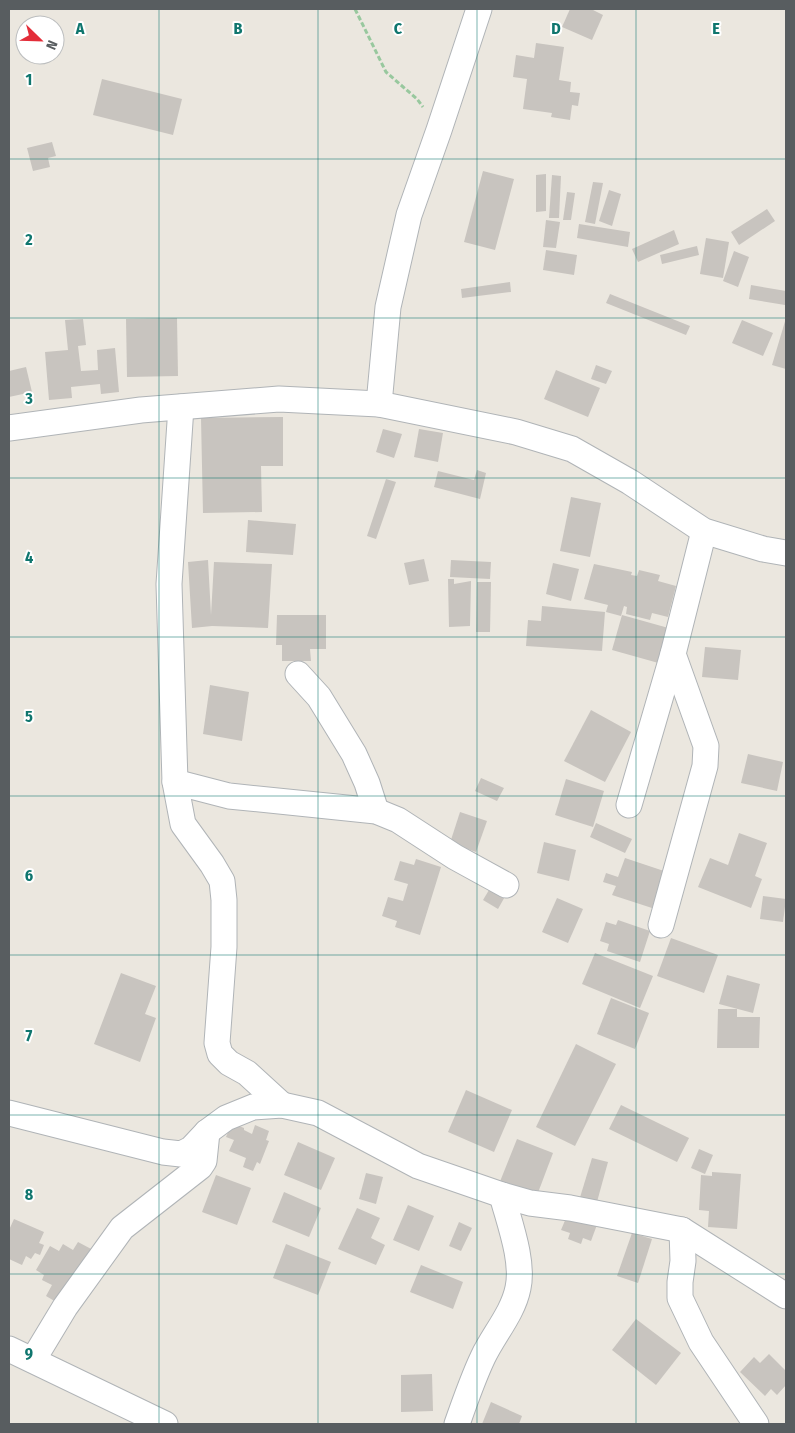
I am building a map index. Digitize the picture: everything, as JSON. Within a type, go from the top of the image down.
[{"type":"street","points":[[379,404],[388,307],[408,214],[439,130],[479,9]]},
{"type":"street","points":[[9,428],[140,410],[278,399],[379,404],[516,432],[572,449],[630,482],[704,532],[786,553]]},
{"type":"street","points":[[181,407],[169,584],[175,782],[183,824],[212,864],[222,882],[224,947],[217,1043],[220,1054],[228,1063],[247,1073],[282,1105]]},
{"type":"street","points":[[629,805],[673,654],[704,532]]},
{"type":"street","points":[[661,925],[705,766],[706,746],[673,654]]},
{"type":"street","points":[[298,674],[319,697],[354,754],[367,783],[376,811]]},
{"type":"street","points":[[175,782],[230,796],[376,811],[398,820],[455,857],[506,885]]},
{"type":"street","points":[[9,1113],[163,1152],[181,1154],[191,1149],[206,1132],[226,1118],[253,1107],[282,1105],[318,1113],[418,1166],[502,1195],[530,1203],[570,1208],[682,1230],[786,1296]]},
{"type":"street","points":[[33,1360],[65,1307],[122,1228],[200,1167],[204,1161],[206,1132]]},
{"type":"street","points":[[457,1424],[480,1363],[511,1308],[518,1289],[519,1268],[502,1195]]},
{"type":"street","points":[[682,1230],[683,1261],[680,1298],[701,1342],[756,1424]]},
{"type":"street","points":[[9,1349],[165,1424]]},
{"type":"path","points":[[355,9],[386,72],[417,99],[439,130]]},
{"type":"building","points":[[570,9],[591,9],[603,15],[592,40],[562,27]]},
{"type":"building","points":[[536,43],[564,47],[559,80],[571,82],[570,92],[580,93],[578,106],[572,105],[570,120],[551,117],[552,113],[523,109],[527,79],[513,77],[516,55],[534,58]]},
{"type":"building","points":[[102,79],[182,99],[173,135],[93,115]]},
{"type":"building","points":[[52,142],[56,156],[48,158],[50,167],[33,171],[27,148]]},
{"type":"building","points":[[483,171],[514,179],[495,250],[464,242]]},
{"type":"building","points":[[546,174],[546,211],[536,212],[536,175]]},
{"type":"building","points":[[552,175],[561,176],[559,218],[549,218]]},
{"type":"building","points":[[593,182],[603,183],[595,224],[585,222]]},
{"type":"building","points":[[609,190],[621,194],[612,226],[599,221]]},
{"type":"building","points":[[567,192],[575,193],[571,220],[563,220]]},
{"type":"building","points":[[767,209],[775,221],[739,245],[731,232]]},
{"type":"building","points":[[546,220],[560,222],[556,248],[543,247]]},
{"type":"building","points":[[579,224],[630,232],[628,247],[577,238]]},
{"type":"building","points":[[674,230],[679,244],[638,262],[632,249]]},
{"type":"building","points":[[706,238],[729,242],[723,278],[700,274]]},
{"type":"building","points":[[697,246],[699,255],[662,264],[660,255]]},
{"type":"building","points":[[546,250],[577,255],[574,275],[543,270]]},
{"type":"building","points":[[734,251],[749,257],[738,287],[723,281]]},
{"type":"building","points":[[510,282],[511,292],[462,298],[461,289]]},
{"type":"building","points":[[751,285],[786,291],[785,305],[749,299]]},
{"type":"building","points":[[610,294],[690,326],[686,335],[606,303]]},
{"type":"building","points":[[177,318],[178,376],[127,377],[126,319]]},
{"type":"building","points":[[786,318],[786,369],[772,365]]},
{"type":"building","points":[[83,319],[86,345],[78,346],[81,371],[98,370],[97,350],[115,348],[119,392],[101,394],[100,384],[71,387],[72,398],[49,400],[45,352],[68,350],[65,320]]},
{"type":"building","points":[[742,320],[773,333],[763,356],[732,343]]},
{"type":"building","points":[[596,365],[612,371],[606,384],[591,379]]},
{"type":"building","points":[[26,367],[32,392],[9,397],[9,371]]},
{"type":"building","points":[[556,370],[600,388],[588,417],[544,399]]},
{"type":"building","points":[[283,417],[283,466],[261,466],[262,512],[203,513],[201,418]]},
{"type":"building","points":[[383,429],[402,434],[394,458],[376,452]]},
{"type":"building","points":[[419,429],[443,433],[438,462],[414,457]]},
{"type":"building","points":[[477,470],[486,473],[480,499],[434,487],[438,471],[474,480]]},
{"type":"building","points":[[386,479],[396,482],[376,539],[367,536]]},
{"type":"building","points":[[571,497],[601,503],[590,557],[560,551]]},
{"type":"building","points":[[248,520],[296,524],[293,555],[246,552]]},
{"type":"building","points":[[424,559],[429,581],[409,585],[404,563]]},
{"type":"building","points":[[208,560],[211,615],[214,562],[272,564],[268,628],[212,626],[192,628],[188,562]]},
{"type":"building","points":[[451,560],[491,562],[490,579],[450,577]]},
{"type":"building","points":[[553,563],[579,569],[571,601],[546,594]]},
{"type":"building","points":[[594,564],[632,572],[631,575],[637,576],[639,570],[660,575],[658,581],[676,586],[668,617],[652,613],[650,620],[626,614],[627,607],[624,606],[621,616],[606,612],[608,605],[584,599]]},
{"type":"building","points":[[448,579],[454,579],[454,584],[471,581],[470,626],[449,627]]},
{"type":"building","points":[[477,582],[491,582],[490,632],[476,632]]},
{"type":"building","points":[[542,606],[605,612],[602,651],[526,646],[528,620],[541,621]]},
{"type":"building","points":[[277,615],[326,615],[326,649],[310,649],[311,661],[282,661],[282,645],[276,645]]},
{"type":"building","points":[[622,615],[672,629],[662,664],[612,650]]},
{"type":"building","points":[[705,647],[741,650],[738,680],[702,677]]},
{"type":"building","points":[[210,685],[249,692],[242,741],[203,734]]},
{"type":"building","points":[[591,710],[631,732],[605,782],[564,761]]},
{"type":"building","points":[[748,754],[783,762],[777,791],[741,783]]},
{"type":"building","points":[[481,778],[504,788],[497,801],[475,791]]},
{"type":"building","points":[[566,779],[604,791],[593,827],[555,815]]},
{"type":"building","points":[[460,812],[487,821],[476,852],[450,843]]},
{"type":"building","points":[[596,823],[632,839],[625,853],[590,837]]},
{"type":"building","points":[[739,833],[767,843],[755,876],[762,879],[751,908],[698,887],[710,858],[728,865]]},
{"type":"building","points":[[544,842],[576,850],[569,881],[537,873]]},
{"type":"building","points":[[625,858],[664,871],[652,908],[612,895],[616,886],[603,882],[606,873],[618,877]]},
{"type":"building","points":[[416,859],[441,867],[420,935],[395,927],[397,921],[382,916],[388,897],[403,901],[408,884],[394,880],[400,861],[414,865]]},
{"type":"building","points":[[492,885],[507,893],[498,909],[483,900]]},
{"type":"building","points":[[763,896],[786,899],[783,922],[760,919]]},
{"type":"building","points":[[557,898],[583,909],[568,943],[542,932]]},
{"type":"building","points":[[618,920],[650,931],[640,962],[607,951],[609,944],[600,941],[606,922],[616,925]]},
{"type":"building","points":[[671,938],[718,955],[704,993],[657,976]]},
{"type":"building","points":[[595,953],[653,976],[640,1008],[582,984]]},
{"type":"building","points":[[121,973],[156,986],[145,1014],[156,1018],[140,1062],[94,1044]]},
{"type":"building","points":[[727,975],[760,984],[753,1013],[719,1004]]},
{"type":"building","points":[[611,998],[649,1013],[635,1049],[597,1034]]},
{"type":"building","points":[[718,1009],[737,1009],[737,1017],[760,1017],[759,1048],[717,1048]]},
{"type":"building","points":[[576,1044],[616,1064],[575,1146],[536,1127]]},
{"type":"building","points":[[466,1090],[512,1110],[494,1152],[448,1132]]},
{"type":"building","points":[[621,1105],[689,1138],[677,1162],[609,1129]]},
{"type":"building","points":[[232,1123],[252,1134],[255,1125],[269,1131],[266,1140],[269,1141],[260,1164],[257,1162],[253,1171],[243,1167],[246,1158],[229,1151],[234,1140],[226,1137]]},
{"type":"building","points":[[517,1139],[553,1153],[536,1198],[499,1184]]},
{"type":"building","points":[[298,1142],[335,1158],[321,1190],[284,1175]]},
{"type":"building","points":[[699,1149],[713,1155],[705,1174],[691,1168]]},
{"type":"building","points":[[592,1158],[608,1162],[595,1209],[578,1204]]},
{"type":"building","points":[[712,1172],[741,1174],[737,1229],[708,1227],[709,1211],[699,1210],[701,1175],[712,1176]]},
{"type":"building","points":[[366,1173],[383,1177],[376,1204],[359,1199]]},
{"type":"building","points":[[216,1175],[251,1188],[237,1225],[202,1212]]},
{"type":"building","points":[[284,1192],[321,1208],[309,1237],[272,1222]]},
{"type":"building","points":[[408,1205],[434,1216],[419,1251],[393,1240]]},
{"type":"building","points":[[357,1208],[380,1218],[371,1238],[385,1245],[376,1265],[338,1249]]},
{"type":"building","points":[[569,1211],[598,1222],[591,1241],[583,1238],[581,1244],[568,1239],[570,1233],[561,1230]]},
{"type":"building","points":[[14,1219],[44,1232],[39,1243],[44,1245],[40,1255],[35,1253],[31,1259],[26,1256],[22,1265],[9,1259],[9,1230]]},
{"type":"building","points":[[459,1222],[472,1228],[461,1251],[449,1246]]},
{"type":"building","points":[[632,1233],[652,1239],[638,1283],[617,1276]]},
{"type":"building","points":[[78,1242],[95,1251],[63,1306],[46,1296],[52,1285],[42,1280],[44,1275],[36,1270],[50,1246],[59,1251],[63,1244],[73,1250]]},
{"type":"building","points":[[286,1244],[331,1262],[318,1295],[273,1278]]},
{"type":"building","points":[[421,1265],[463,1282],[453,1309],[410,1292]]},
{"type":"building","points":[[636,1319],[681,1353],[656,1385],[612,1350]]},
{"type":"building","points":[[769,1354],[786,1371],[786,1385],[777,1395],[771,1389],[765,1396],[740,1372],[754,1357],[760,1363]]},
{"type":"building","points":[[432,1374],[433,1411],[401,1412],[401,1375]]},
{"type":"building","points":[[491,1402],[522,1416],[519,1424],[482,1424]]}]
